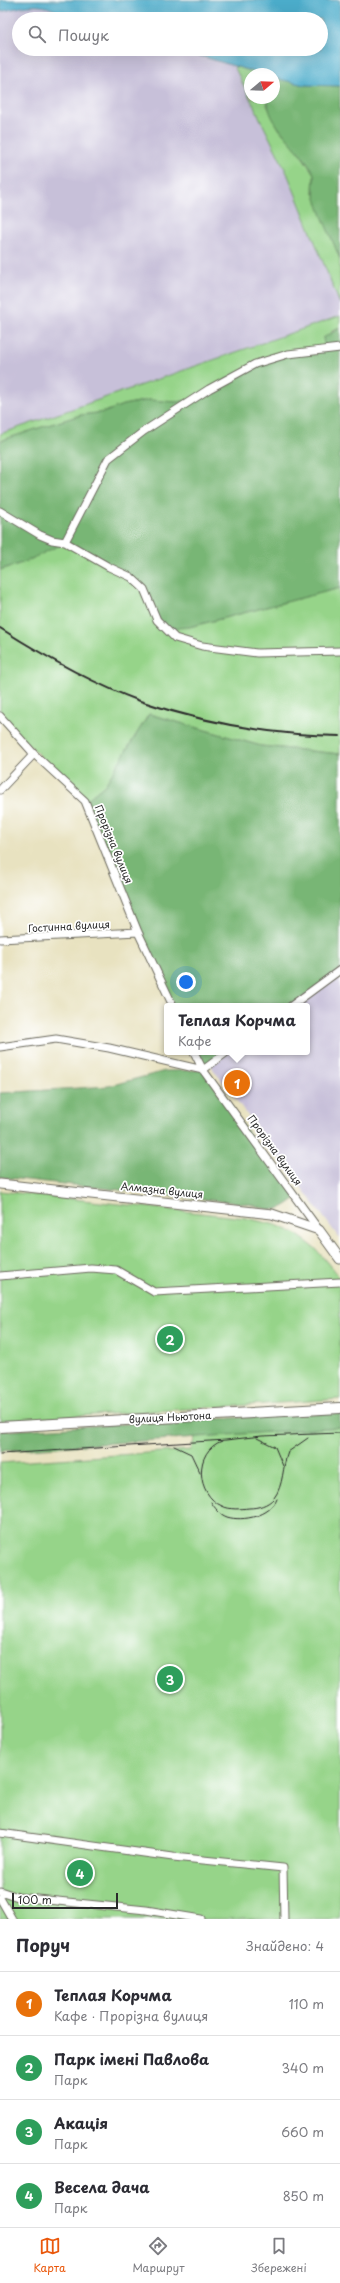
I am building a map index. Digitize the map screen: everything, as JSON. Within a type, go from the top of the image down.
[{"type":"main road","name":"вулиця Ньютона","points":[[0,1427],[340,1408]]},
{"type":"street","points":[[65,542],[108,460],[144,431],[209,389],[255,364],[288,354],[340,348]]},
{"type":"street","points":[[0,511],[40,535],[52,540],[65,542],[138,582],[144,589],[157,620],[175,638],[202,646],[257,653],[340,651]]},
{"type":"street","name":"Прорізна вулиця","points":[[0,716],[34,754],[85,801],[138,932],[172,1003]]},
{"type":"street","points":[[0,790],[34,754]]},
{"type":"street","name":"Гостинна вулиця","points":[[0,939],[138,932]]},
{"type":"street","points":[[295,1003],[340,970]]},
{"type":"street","points":[[0,1047],[56,1040],[109,1048],[203,1070],[223,1055]]},
{"type":"street","name":"Прорізна вулиця","points":[[196,1055],[203,1070],[340,1258]]},
{"type":"street","name":"Алмазна вулиця","points":[[0,1184],[247,1210],[281,1216],[320,1230]]},
{"type":"street","points":[[0,1276],[90,1268],[116,1270],[154,1292],[340,1282]]},
{"type":"street","points":[[0,1833],[173,1857],[283,1868],[284,1919]]},
{"type":"street","points":[[0,1891],[18,1897],[146,1910],[201,1919]]},
{"type":"street","points":[[0,1898],[12,1919]]},
{"type":"shaded area","points":[[33,4],[49,6],[58,12],[12,12],[12,56],[200,56],[234,66],[244,86],[244,104],[253,104],[287,173],[340,304],[340,316],[0,434],[0,12]]},
{"type":"shaded area","points":[[340,970],[340,1239],[210,1065],[223,1055],[310,1055],[310,1003],[295,1003]]},
{"type":"green space","points":[[234,66],[244,69],[244,86]]},
{"type":"green space","points":[[280,79],[304,85],[340,86],[340,259],[316,198],[313,172],[301,154],[278,127],[269,104],[280,104]]},
{"type":"green space","points":[[253,104],[267,104],[279,129],[297,149],[314,174],[313,190],[340,259],[340,304],[287,173]]},
{"type":"green space","points":[[340,316],[340,328],[332,331],[325,351],[192,400],[176,402],[149,400],[123,405],[105,412],[81,415],[0,441],[0,434]]},
{"type":"green space","points":[[340,328],[340,588],[189,627],[164,629],[138,582],[66,542],[25,562],[0,570],[0,441],[81,415],[105,412],[123,405],[149,400],[176,402],[192,400],[227,379],[288,354],[325,350],[323,338]]},
{"type":"green space","points":[[65,542],[131,577],[189,627],[340,588],[340,754],[261,746],[149,714],[105,785],[85,801],[0,716],[0,570],[25,562]]},
{"type":"green space","points":[[149,714],[261,746],[340,754],[340,970],[295,1003],[172,1003],[85,801],[105,785]]},
{"type":"green space","points":[[195,1055],[223,1055],[203,1070],[296,1198],[283,1207],[273,1210],[248,1204],[0,1177],[0,1093],[109,1086],[165,1071],[202,1070]]},
{"type":"green space","points":[[0,1191],[246,1218],[276,1225],[295,1233],[315,1248],[340,1278],[340,1399],[0,1421]]},
{"type":"green space","points":[[340,1412],[340,1427],[0,1451],[0,1431]]},
{"type":"green space","points":[[340,1427],[340,1919],[0,1919],[0,1463],[191,1450],[195,1437]]},
{"type":"water","points":[[0,0],[340,0],[340,86],[304,85],[280,79],[280,68],[244,69],[200,56],[328,56],[328,12],[58,12],[44,7],[20,7],[0,12]]},
{"type":"tram line","points":[[0,1454],[226,1440],[262,1436],[340,1433]]},
{"type":"tram line","points":[[257,1438],[275,1447],[283,1466]]},
{"type":"tram line","points":[[222,1441],[213,1446],[206,1454],[202,1463],[201,1473],[203,1483],[207,1493],[213,1500],[222,1506],[232,1509],[239,1509],[259,1507],[269,1503],[274,1498],[280,1487],[288,1452],[308,1438]]},
{"type":"tram line","points":[[174,1446],[191,1454],[200,1473]]},
{"type":"tram line","points":[[211,1502],[224,1516],[241,1519],[256,1516],[269,1510],[277,1499]]},
{"type":"railway","points":[[0,628],[51,659],[104,686],[164,709],[189,716],[264,730],[340,736]]},
{"type":"place","name":"Теплая Корчма","points":[[237,1083]]},
{"type":"place","name":"Парк імені Павлова","points":[[170,1339]]},
{"type":"place","name":"Акація","points":[[170,1679]]},
{"type":"place","name":"Весела дача","points":[[80,1873]]}]
